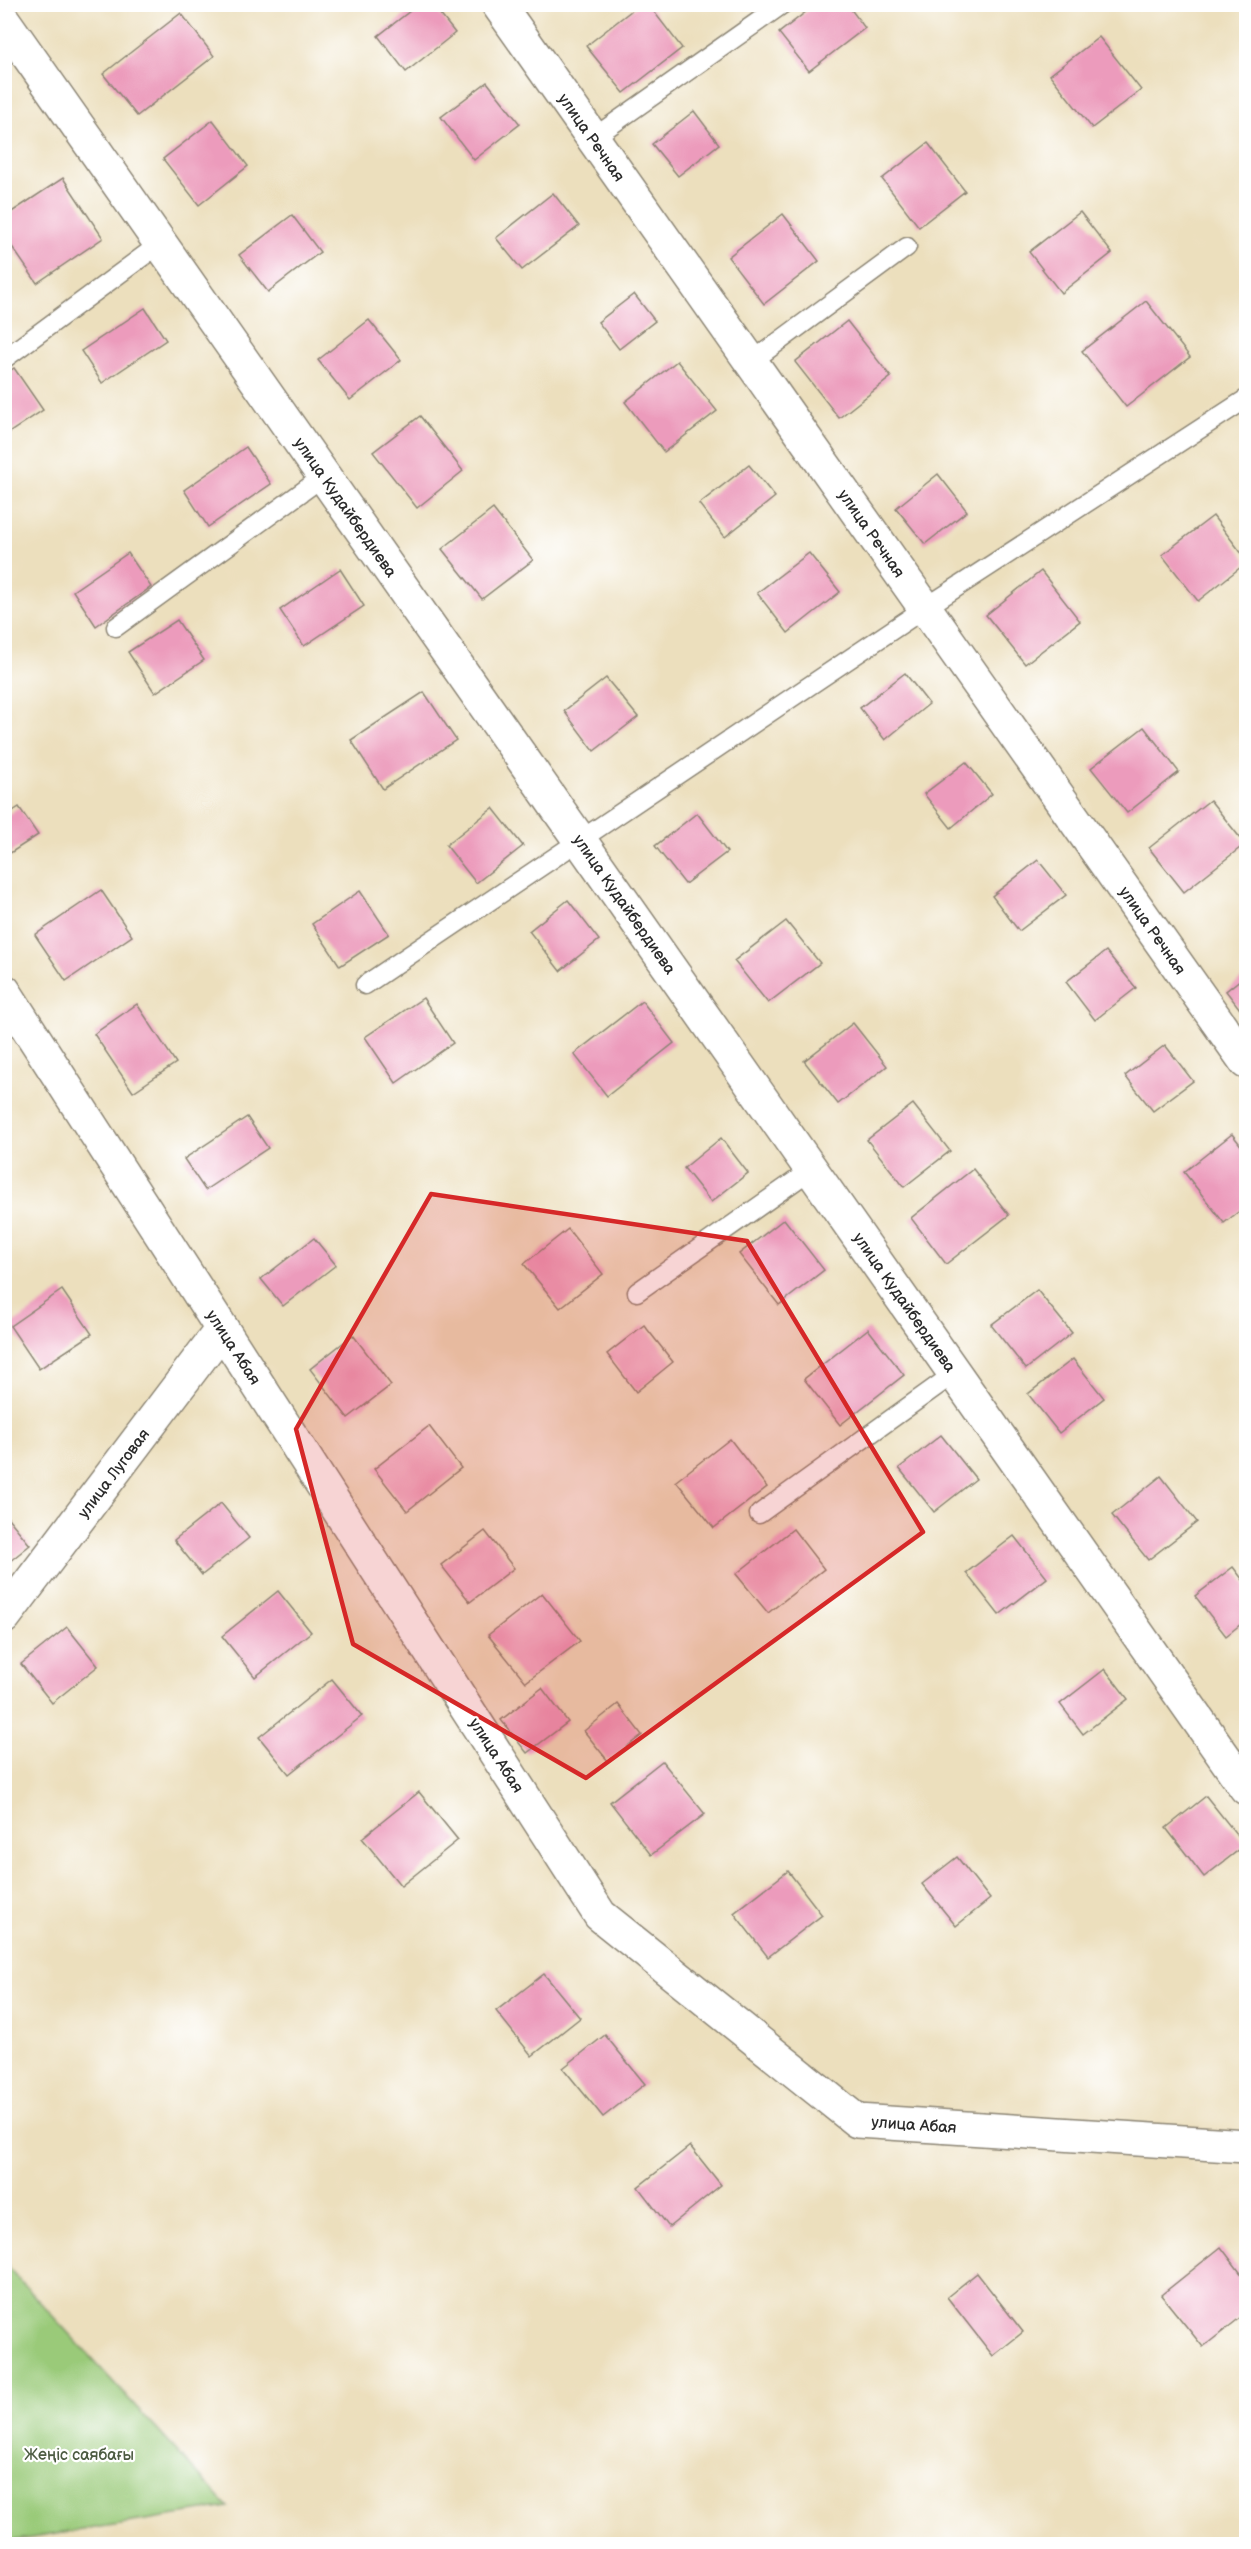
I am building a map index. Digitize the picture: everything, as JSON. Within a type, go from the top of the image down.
[{"type":"street","name":"улица Речная","points":[[498,4],[1246,1062]]},
{"type":"street","name":"улица Кудайбердиева","points":[[4,21],[1246,1788]]},
{"type":"street","name":"улица Абая","points":[[4,991],[600,1915],[857,2121],[1246,2146]]},
{"type":"street","name":"улица Луговая","points":[[4,1617],[222,1329]]},
{"type":"lane","points":[[593,138],[783,4]]},
{"type":"lane","points":[[4,359],[161,243]]},
{"type":"lane","points":[[751,362],[908,247]]},
{"type":"lane","points":[[365,985],[925,608],[1246,399]]},
{"type":"lane","points":[[116,627],[324,476]]},
{"type":"lane","points":[[637,1292],[812,1169]]},
{"type":"lane","points":[[759,1514],[955,1373]]},
{"type":"highlighted area","points":[[431,1194],[747,1241],[923,1532],[586,1778],[353,1644],[296,1429]]},
{"type":"green space","name":"Жеңіс саябағы","points":[[5,2264],[228,2507],[5,2542]]},
{"type":"building","points":[[419,4],[432,4],[455,33],[406,72],[378,36]]},
{"type":"building","points":[[640,4],[648,4],[682,48],[624,93],[586,46]]},
{"type":"building","points":[[816,4],[847,4],[865,28],[809,71],[779,33]]},
{"type":"building","points":[[181,13],[214,56],[137,116],[103,74]]},
{"type":"building","points":[[1099,37],[1141,90],[1092,128],[1050,75]]},
{"type":"building","points":[[487,82],[520,124],[474,160],[441,117]]},
{"type":"building","points":[[694,111],[719,144],[678,176],[652,144]]},
{"type":"building","points":[[213,120],[248,166],[199,205],[163,159]]},
{"type":"building","points":[[928,143],[965,191],[919,227],[882,179]]},
{"type":"building","points":[[63,178],[103,238],[37,283],[4,235],[4,217]]},
{"type":"building","points":[[553,193],[579,226],[522,270],[496,238]]},
{"type":"building","points":[[1080,212],[1112,253],[1061,293],[1029,252]]},
{"type":"building","points":[[783,214],[819,261],[764,304],[728,257]]},
{"type":"building","points":[[292,215],[320,252],[268,292],[239,255]]},
{"type":"building","points":[[634,294],[655,321],[619,349],[598,322]]},
{"type":"building","points":[[1146,301],[1190,357],[1126,407],[1082,351]]},
{"type":"building","points":[[145,308],[166,340],[102,383],[81,351]]},
{"type":"building","points":[[369,320],[401,360],[350,400],[318,360]]},
{"type":"building","points":[[847,321],[891,377],[839,418],[795,362]]},
{"type":"building","points":[[677,361],[717,411],[664,452],[625,402]]},
{"type":"building","points":[[14,368],[43,410],[4,436],[4,375]]},
{"type":"building","points":[[420,416],[463,471],[417,508],[373,452]]},
{"type":"building","points":[[246,447],[271,484],[208,527],[184,490]]},
{"type":"building","points":[[749,465],[775,497],[725,537],[699,504]]},
{"type":"building","points":[[938,474],[967,511],[925,544],[896,508]]},
{"type":"building","points":[[493,509],[533,560],[482,599],[442,549]]},
{"type":"building","points":[[1213,516],[1246,559],[1246,563],[1198,601],[1162,555]]},
{"type":"building","points":[[128,553],[151,587],[96,626],[73,591]]},
{"type":"building","points":[[809,553],[840,592],[788,633],[757,593]]},
{"type":"building","points":[[340,569],[364,606],[304,646],[280,610]]},
{"type":"building","points":[[1041,571],[1080,621],[1025,664],[986,615]]},
{"type":"building","points":[[177,620],[204,660],[155,693],[128,652]]},
{"type":"building","points":[[905,673],[929,704],[885,740],[860,708]]},
{"type":"building","points":[[606,678],[638,717],[594,751],[564,711]]},
{"type":"building","points":[[424,692],[456,740],[383,789],[351,740]]},
{"type":"building","points":[[1144,727],[1179,772],[1127,813],[1091,768]]},
{"type":"building","points":[[966,762],[992,794],[951,828],[924,794]]},
{"type":"building","points":[[1210,800],[1245,844],[1184,892],[1149,848]]},
{"type":"building","points":[[19,807],[38,835],[4,857],[4,817]]},
{"type":"building","points":[[493,808],[523,846],[476,883],[446,845]]},
{"type":"building","points":[[697,813],[727,852],[685,884],[655,846]]},
{"type":"building","points":[[1038,860],[1066,895],[1019,931],[992,896]]},
{"type":"building","points":[[101,890],[132,936],[66,981],[35,935]]},
{"type":"building","points":[[360,891],[389,934],[340,966],[312,924]]},
{"type":"building","points":[[568,900],[599,940],[560,971],[529,931]]},
{"type":"building","points":[[786,921],[820,963],[768,1003],[734,961]]},
{"type":"building","points":[[1106,951],[1136,988],[1095,1020],[1066,982]]},
{"type":"building","points":[[1246,975],[1246,1017],[1226,991]]},
{"type":"building","points":[[423,998],[453,1043],[396,1083],[365,1037]]},
{"type":"building","points":[[642,1001],[674,1043],[607,1096],[574,1054]]},
{"type":"building","points":[[137,1004],[176,1063],[133,1092],[94,1034]]},
{"type":"building","points":[[853,1023],[887,1066],[838,1104],[804,1061]]},
{"type":"building","points":[[1165,1045],[1193,1081],[1153,1111],[1125,1076]]},
{"type":"building","points":[[913,1104],[950,1151],[904,1187],[867,1140]]},
{"type":"building","points":[[247,1117],[268,1148],[205,1190],[184,1159]]},
{"type":"building","points":[[1232,1134],[1246,1152],[1246,1206],[1224,1223],[1184,1172]]},
{"type":"building","points":[[721,1138],[748,1173],[711,1202],[684,1168]]},
{"type":"building","points":[[973,1169],[1009,1215],[946,1264],[911,1218]]},
{"type":"building","points":[[784,1219],[824,1270],[779,1305],[739,1254]]},
{"type":"building","points":[[568,1229],[603,1274],[560,1308],[524,1264]]},
{"type":"building","points":[[314,1238],[336,1265],[283,1306],[261,1279]]},
{"type":"building","points":[[62,1290],[92,1334],[39,1369],[10,1326]]},
{"type":"building","points":[[1037,1290],[1072,1333],[1026,1369],[991,1325]]},
{"type":"building","points":[[644,1325],[673,1362],[636,1392],[607,1354]]},
{"type":"building","points":[[868,1329],[904,1375],[840,1425],[804,1379]]},
{"type":"building","points":[[353,1335],[391,1385],[348,1418],[310,1369]]},
{"type":"building","points":[[1073,1359],[1104,1398],[1059,1433],[1028,1394]]},
{"type":"building","points":[[429,1426],[461,1468],[407,1511],[374,1469]]},
{"type":"building","points":[[941,1435],[976,1479],[934,1512],[899,1468]]},
{"type":"building","points":[[730,1439],[767,1487],[714,1528],[676,1481]]},
{"type":"building","points":[[1161,1476],[1197,1522],[1148,1560],[1112,1515]]},
{"type":"building","points":[[221,1503],[249,1538],[202,1575],[174,1540]]},
{"type":"building","points":[[4,1513],[30,1545],[4,1566]]},
{"type":"building","points":[[793,1529],[824,1569],[768,1613],[736,1574]]},
{"type":"building","points":[[485,1531],[514,1568],[470,1602],[441,1565]]},
{"type":"building","points":[[1014,1536],[1047,1578],[999,1615],[966,1573]]},
{"type":"building","points":[[1233,1567],[1246,1584],[1246,1620],[1226,1636],[1195,1596]]},
{"type":"building","points":[[278,1591],[311,1632],[255,1677],[222,1636]]},
{"type":"building","points":[[542,1593],[580,1641],[526,1682],[488,1635]]},
{"type":"building","points":[[67,1627],[98,1666],[52,1703],[21,1664]]},
{"type":"building","points":[[1105,1669],[1128,1699],[1083,1734],[1060,1704]]},
{"type":"building","points":[[332,1679],[362,1716],[289,1774],[259,1737]]},
{"type":"building","points":[[542,1688],[568,1722],[527,1753],[501,1720]]},
{"type":"building","points":[[618,1704],[642,1735],[608,1761],[584,1731]]},
{"type":"building","points":[[662,1761],[705,1814],[651,1855],[610,1802]]},
{"type":"building","points":[[419,1792],[458,1840],[401,1886],[362,1838]]},
{"type":"building","points":[[1206,1796],[1245,1845],[1204,1877],[1166,1828]]},
{"type":"building","points":[[957,1857],[990,1899],[956,1926],[922,1884]]},
{"type":"building","points":[[788,1871],[822,1915],[768,1957],[734,1913]]},
{"type":"building","points":[[544,1974],[580,2018],[532,2056],[496,2011]]},
{"type":"building","points":[[605,2035],[645,2084],[603,2117],[563,2068]]},
{"type":"building","points":[[690,2146],[721,2185],[669,2227],[638,2187]]},
{"type":"building","points":[[1221,2247],[1246,2280],[1246,2313],[1203,2347],[1161,2295]]},
{"type":"building","points":[[977,2273],[1023,2332],[993,2356],[947,2297]]}]
